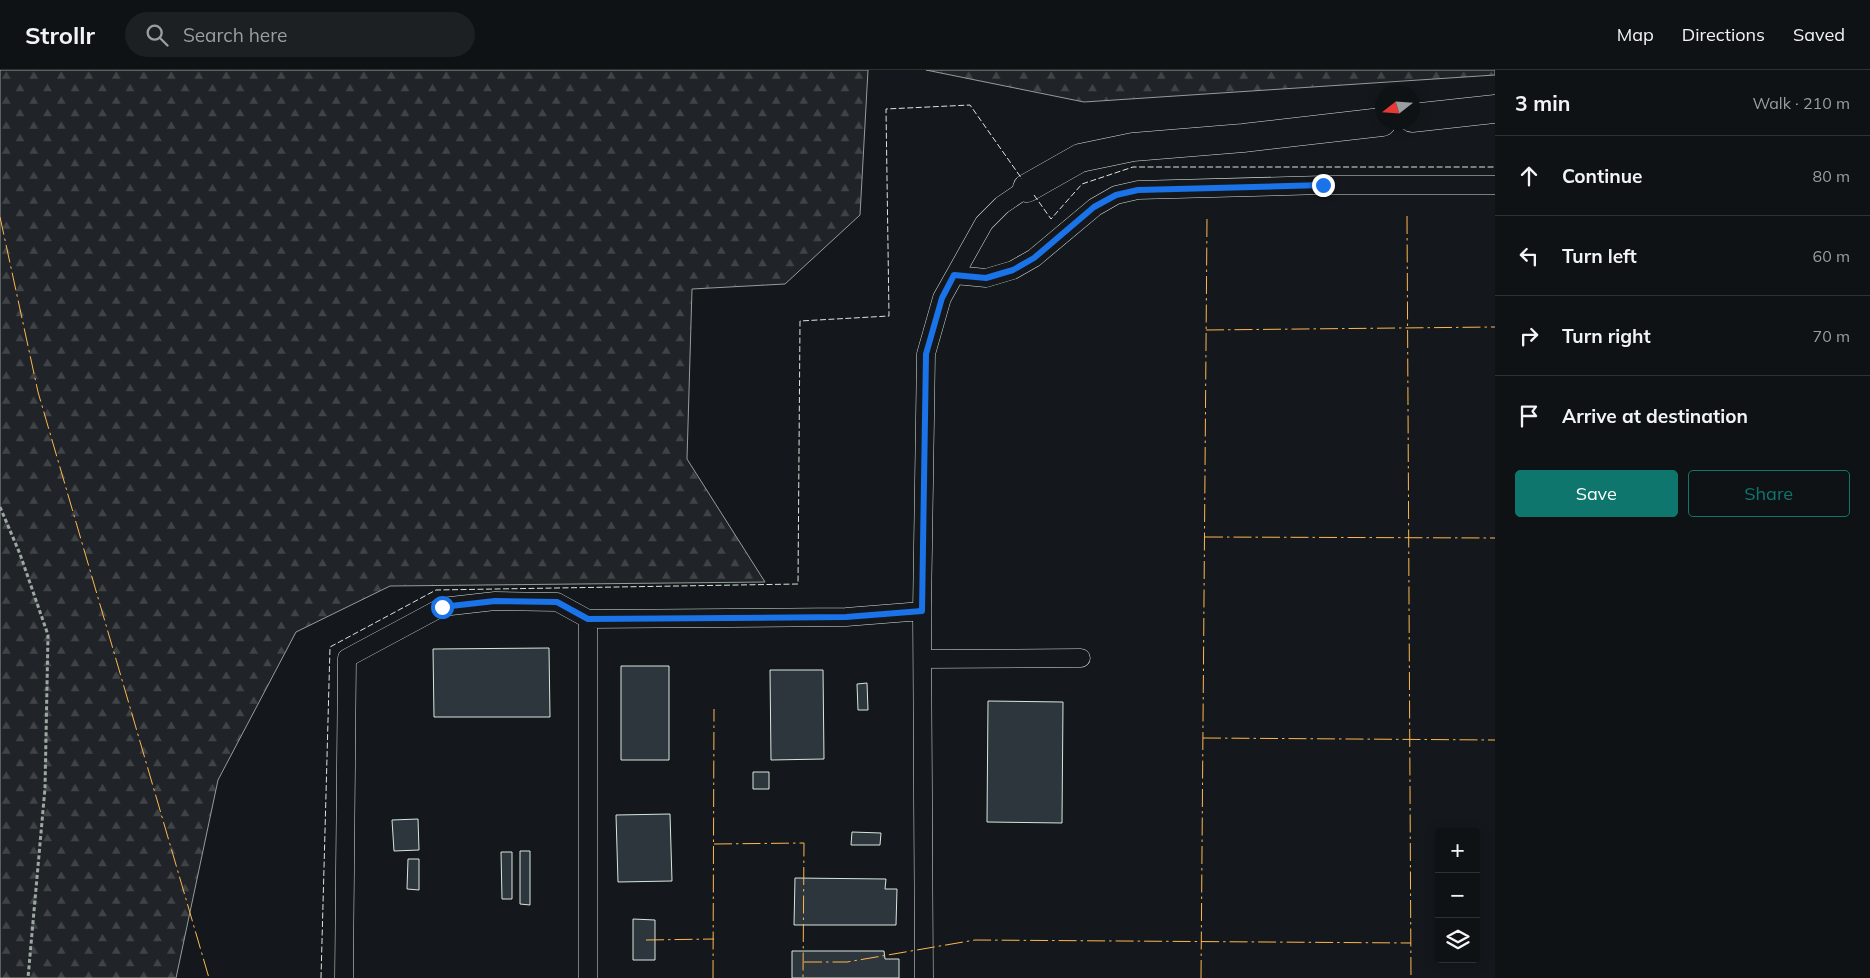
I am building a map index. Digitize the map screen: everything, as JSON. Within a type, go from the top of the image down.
[{"type":"street","points":[[1420,117],[1495,109]]},
{"type":"street","points":[[1027,188],[1080,158],[1133,147],[1243,138],[1375,123]]},
{"type":"lane","points":[[954,275],[986,278],[1013,270],[1034,258],[1094,207],[1116,195],[1138,190],[1323,185],[1495,185]]},
{"type":"lane","points":[[924,978],[922,611],[926,354],[942,298],[984,223],[1002,205],[1027,188]]},
{"type":"lane","points":[[344,978],[347,658],[442,607],[495,601],[557,602],[588,619],[846,617],[922,611]]},
{"type":"lane","points":[[588,619],[588,978]]},
{"type":"lane","points":[[923,659],[1081,658]]},
{"type":"path","points":[[0,507],[20,554],[48,636],[45,788],[28,978]]},
{"type":"green space","points":[[0,70],[868,70],[860,215],[785,284],[692,289],[687,459],[765,582],[390,586],[296,632],[218,780],[176,978],[0,978]]},
{"type":"green space","points":[[926,70],[1495,70],[1495,75],[1084,102]]},
{"type":"building","points":[[549,648],[550,717],[434,717],[433,649]]},
{"type":"building","points":[[621,666],[669,666],[669,760],[621,760]]},
{"type":"building","points":[[770,670],[823,670],[824,759],[771,760]]},
{"type":"building","points":[[867,683],[868,710],[858,710],[857,684]]},
{"type":"building","points":[[988,701],[1063,702],[1062,823],[987,822]]},
{"type":"building","points":[[753,772],[769,772],[769,789],[753,789]]},
{"type":"building","points":[[670,814],[672,881],[618,882],[616,815]]},
{"type":"building","points":[[418,819],[419,850],[394,851],[392,820]]},
{"type":"building","points":[[852,832],[881,833],[880,845],[851,845]]},
{"type":"building","points":[[520,851],[530,851],[530,905],[520,904]]},
{"type":"building","points":[[501,852],[512,852],[512,899],[502,899]]},
{"type":"building","points":[[408,859],[419,859],[419,890],[407,889]]},
{"type":"building","points":[[795,878],[886,879],[885,889],[897,889],[896,925],[794,925]]},
{"type":"building","points":[[633,919],[655,920],[655,960],[633,960]]},
{"type":"building","points":[[792,951],[884,951],[885,959],[899,959],[899,978],[792,978]]},
{"type":"fence","points":[[321,978],[330,647],[436,590],[798,584],[800,321],[889,316],[886,109],[970,105],[1022,179]]},
{"type":"fence","points":[[1034,195],[1051,219],[1082,184],[1133,167],[1495,167]]},
{"type":"power","points":[[1407,216],[1411,978]]},
{"type":"power","points":[[0,217],[38,392],[209,978]]},
{"type":"power","points":[[1201,978],[1207,219]]},
{"type":"power","points":[[1206,330],[1495,327]]},
{"type":"power","points":[[1205,537],[1495,538]]},
{"type":"power","points":[[713,978],[714,709]]},
{"type":"power","points":[[1203,738],[1495,740]]},
{"type":"power","points":[[714,844],[804,843],[803,978]]},
{"type":"power","points":[[646,940],[714,939]]},
{"type":"power","points":[[804,962],[847,962],[975,940],[1411,943]]},
{"type":"route","points":[[442,607],[495,601],[557,602],[588,619],[846,617],[922,611],[926,354],[942,298],[954,275],[986,278],[1013,270],[1034,258],[1094,207],[1116,195],[1138,190],[1323,185]]}]
